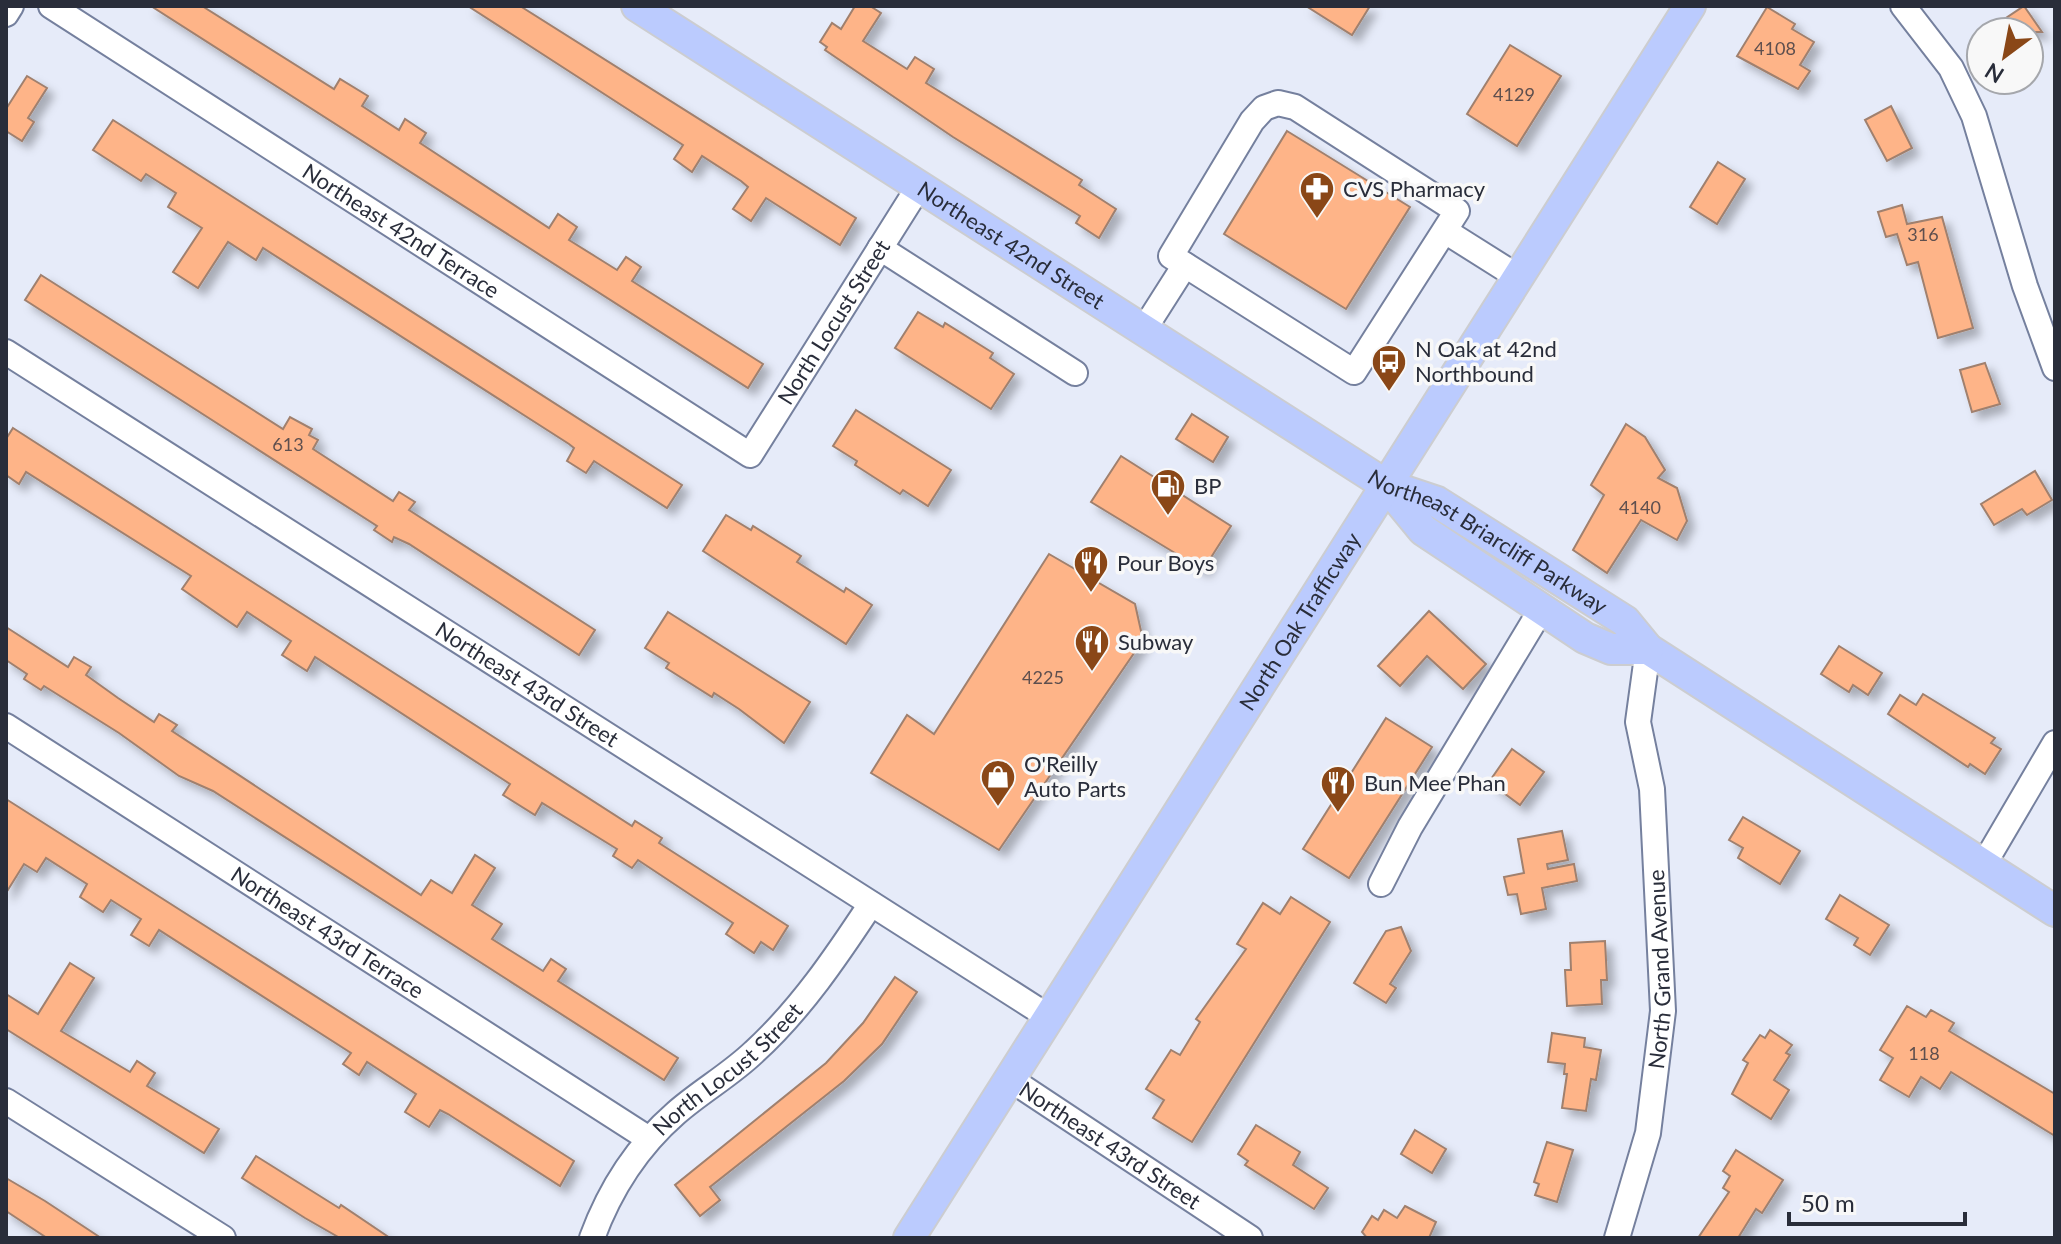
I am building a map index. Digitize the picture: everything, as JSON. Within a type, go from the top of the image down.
[{"type":"main road","name":"Northeast 42nd Street","points":[[637,6],[1386,485]]},
{"type":"main road","name":"North Oak Trafficway","points":[[909,1238],[1690,6]]},
{"type":"main road","name":"Northeast Briarcliff Parkway","points":[[1386,485],[1423,530],[1585,638],[1611,649],[1648,649]]},
{"type":"main road","name":"Northeast Briarcliff Parkway","points":[[1386,485],[1437,502],[1625,621],[1648,649],[2055,911]]},
{"type":"street","points":[[6,14],[11,6]]},
{"type":"street","name":"Northeast 42nd Terrace","points":[[51,6],[750,455]]},
{"type":"street","points":[[1903,6],[1951,68],[1974,116],[2025,286],[2055,368]]},
{"type":"street","points":[[1278,103],[1295,107],[1457,211],[1445,231],[1354,372],[1171,256],[1252,121],[1264,108],[1278,103]]},
{"type":"street","name":"North Locust Street","points":[[750,455],[918,188]]},
{"type":"street","points":[[1445,231],[1518,277]]},
{"type":"street","points":[[880,248],[1075,373]]},
{"type":"street","points":[[1143,331],[1185,265]]},
{"type":"street","name":"Northeast 43rd Street","points":[[6,352],[1049,1017]]},
{"type":"street","points":[[1381,884],[1418,813],[1544,610]]},
{"type":"street","name":"North Grand Avenue","points":[[1617,1238],[1648,1133],[1663,1011],[1652,789],[1638,722],[1648,649]]},
{"type":"street","name":"Northeast 43rd Terrace","points":[[6,726],[649,1139]]},
{"type":"street","points":[[1984,864],[2055,743]]},
{"type":"street","name":"North Locust Street","points":[[592,1238],[614,1188],[649,1139],[677,1112],[755,1051],[797,1008],[871,904]]},
{"type":"street","name":"Northeast 43rd Street","points":[[1010,1079],[1250,1238]]},
{"type":"street","points":[[6,1101],[223,1238]]},
{"type":"building","points":[[151,6],[202,6],[334,89],[340,79],[368,96],[362,106],[399,130],[405,119],[426,133],[420,143],[549,228],[558,214],[577,227],[569,240],[617,270],[626,257],[641,267],[632,281],[763,364],[748,388]]},
{"type":"building","points":[[468,6],[520,6],[856,218],[840,245],[766,198],[751,221],[733,209],[748,187],[741,181],[702,156],[692,172],[674,159],[683,145]]},
{"type":"building","points":[[855,6],[870,6],[881,13],[863,41],[907,69],[915,57],[934,69],[926,83],[1082,180],[1079,185],[1116,209],[1099,238],[1076,223],[1080,216],[953,137],[825,50],[827,47],[820,42],[832,23],[841,29]]},
{"type":"building","points":[[1306,6],[1370,6],[1352,35]]},
{"type":"building","points":[[2024,6],[2031,16],[2009,16]]},
{"type":"building","points":[[1767,7],[1795,24],[1792,29],[1814,42],[1800,65],[1810,71],[1798,89],[1737,56]]},
{"type":"building","points":[[1510,45],[1561,76],[1517,146],[1467,114]]},
{"type":"building","points":[[27,76],[47,88],[28,118],[34,122],[22,141],[6,131],[6,109]]},
{"type":"building","points":[[1891,106],[1912,148],[1887,161],[1865,120]]},
{"type":"building","points":[[113,120],[682,485],[667,508],[594,461],[586,473],[567,461],[574,448],[569,444],[263,248],[256,260],[228,242],[198,288],[173,272],[202,228],[168,207],[176,193],[146,174],[141,181],[93,150]]},
{"type":"building","name":"CVS Pharmacy","points":[[1287,131],[1410,207],[1346,309],[1224,234]]},
{"type":"building","points":[[1718,162],[1745,179],[1717,224],[1690,207]]},
{"type":"building","points":[[1902,205],[1907,224],[1942,217],[1973,328],[1938,338],[1918,262],[1907,265],[1897,234],[1886,237],[1878,212]]},
{"type":"building","points":[[41,275],[283,429],[290,417],[312,429],[309,435],[318,440],[313,449],[393,501],[399,492],[415,502],[409,510],[595,630],[579,655],[409,544],[394,537],[392,542],[374,530],[377,526],[25,300]]},
{"type":"building","points":[[918,312],[943,327],[945,323],[993,353],[990,358],[1014,374],[991,409],[895,348]]},
{"type":"building","points":[[1985,363],[2000,404],[1972,412],[1960,370]]},
{"type":"building","points":[[856,410],[951,470],[928,506],[903,490],[900,494],[855,465],[857,461],[833,446]]},
{"type":"building","points":[[1192,414],[1228,437],[1213,462],[1176,439]]},
{"type":"building","points":[[1626,424],[1645,437],[1665,470],[1658,478],[1677,488],[1687,521],[1677,540],[1641,520],[1607,573],[1573,550],[1604,495],[1591,485]]},
{"type":"building","points":[[13,428],[632,826],[635,821],[662,838],[659,843],[788,926],[773,950],[761,942],[754,953],[726,934],[733,923],[638,860],[632,868],[613,856],[617,849],[542,803],[535,815],[503,795],[510,784],[315,657],[307,671],[282,655],[291,641],[247,612],[237,627],[182,589],[191,576],[26,472],[19,484],[6,475],[6,439]]},
{"type":"building","points":[[1121,456],[1231,526],[1203,570],[1091,502]]},
{"type":"building","points":[[2035,471],[2052,500],[2027,515],[2022,509],[1994,525],[1981,504]]},
{"type":"building","points":[[726,515],[751,530],[753,526],[801,556],[797,562],[844,592],[846,588],[872,605],[846,644],[703,551]]},
{"type":"building","points":[[1049,554],[1135,604],[1143,640],[999,850],[871,773],[907,715],[934,734]]},
{"type":"building","points":[[1429,611],[1486,664],[1463,689],[1427,656],[1400,686],[1378,666]]},
{"type":"building","points":[[668,612],[810,702],[784,743],[714,693],[712,697],[666,668],[669,663],[645,648]]},
{"type":"building","points":[[6,627],[68,667],[74,657],[91,667],[86,675],[118,698],[154,722],[159,714],[177,725],[172,731],[421,895],[431,880],[452,893],[475,855],[495,868],[472,905],[502,924],[492,939],[543,971],[551,959],[566,969],[558,981],[678,1058],[664,1080],[213,791],[179,776],[119,733],[44,686],[41,690],[24,679],[27,674],[6,660]]},
{"type":"building","points":[[1839,646],[1882,673],[1868,695],[1853,685],[1849,692],[1821,674]]},
{"type":"building","points":[[1923,694],[1995,738],[1991,743],[2001,749],[1985,774],[1970,764],[1968,767],[1888,714],[1900,695],[1916,705]]},
{"type":"building","points":[[1386,718],[1432,747],[1349,878],[1303,849]]},
{"type":"building","points":[[1512,749],[1544,772],[1520,805],[1489,782]]},
{"type":"building","points":[[6,799],[574,1161],[560,1186],[440,1110],[429,1127],[405,1112],[416,1094],[367,1062],[359,1075],[343,1064],[351,1053],[159,930],[149,946],[131,935],[141,919],[111,900],[103,912],[80,897],[87,884],[46,858],[37,872],[24,864],[6,893]]},
{"type":"building","points":[[1743,817],[1800,851],[1780,884],[1738,858],[1743,848],[1729,840]]},
{"type":"building","points":[[1562,831],[1568,860],[1547,864],[1548,869],[1574,864],[1577,881],[1542,888],[1546,909],[1521,914],[1517,894],[1508,895],[1504,877],[1524,873],[1518,839]]},
{"type":"building","points":[[1840,895],[1889,925],[1870,955],[1854,945],[1858,938],[1826,919]]},
{"type":"building","points":[[1291,897],[1330,922],[1192,1142],[1153,1118],[1164,1100],[1146,1089],[1171,1050],[1180,1055],[1200,1022],[1196,1019],[1246,949],[1237,944],[1263,903],[1280,914]]},
{"type":"building","points":[[1401,927],[1411,951],[1390,984],[1396,988],[1386,1003],[1354,983],[1386,931]]},
{"type":"building","points":[[1605,941],[1607,980],[1601,980],[1602,1004],[1567,1006],[1565,970],[1571,970],[1570,943]]},
{"type":"building","points":[[70,963],[94,978],[61,1031],[130,1072],[137,1061],[155,1073],[147,1086],[219,1129],[204,1153],[6,1029],[6,994],[38,1014]]},
{"type":"building","points":[[895,977],[917,992],[882,1044],[844,1081],[710,1187],[720,1200],[700,1216],[675,1185],[826,1063],[863,1023]]},
{"type":"building","points":[[1907,1006],[1926,1017],[1931,1010],[1954,1023],[1949,1031],[2055,1094],[2055,1136],[1951,1072],[1940,1089],[1921,1077],[1909,1097],[1880,1080],[1893,1058],[1880,1050]]},
{"type":"building","points":[[1770,1030],[1792,1045],[1786,1053],[1790,1055],[1774,1080],[1789,1090],[1771,1119],[1732,1094],[1748,1063],[1743,1060],[1760,1035],[1765,1038]]},
{"type":"building","points":[[1552,1033],[1585,1038],[1584,1047],[1601,1050],[1596,1080],[1591,1079],[1586,1111],[1562,1108],[1567,1074],[1564,1074],[1565,1064],[1548,1062]]},
{"type":"building","points":[[1256,1125],[1300,1152],[1293,1165],[1328,1188],[1314,1209],[1245,1165],[1248,1161],[1238,1154]]},
{"type":"building","points":[[1415,1130],[1446,1149],[1432,1173],[1401,1154]]},
{"type":"building","points":[[1547,1142],[1573,1150],[1557,1202],[1535,1195],[1539,1184],[1534,1182]]},
{"type":"building","points":[[1736,1150],[1783,1180],[1762,1213],[1756,1209],[1738,1238],[1698,1238],[1729,1192],[1723,1188],[1730,1176],[1723,1171]]},
{"type":"building","points":[[256,1156],[339,1208],[341,1205],[390,1238],[340,1238],[305,1218],[242,1178]]},
{"type":"building","points":[[6,1178],[101,1238],[47,1238],[6,1211]]},
{"type":"building","points":[[1405,1206],[1436,1222],[1429,1238],[1367,1238],[1362,1232],[1372,1216],[1378,1220],[1384,1210],[1397,1218]]},
{"type":"place","name":"CVS Pharmacy","points":[[1317,220]]},
{"type":"place","name":"N Oak at 42nd Northbound","points":[[1389,393]]},
{"type":"place","name":"BP","points":[[1168,517]]},
{"type":"place","name":"Pour Boys","points":[[1091,594]]},
{"type":"place","name":"Subway","points":[[1092,673]]},
{"type":"place","name":"O'Reilly Auto Parts","points":[[998,808]]},
{"type":"place","name":"Bun Mee Phan","points":[[1338,814]]}]
